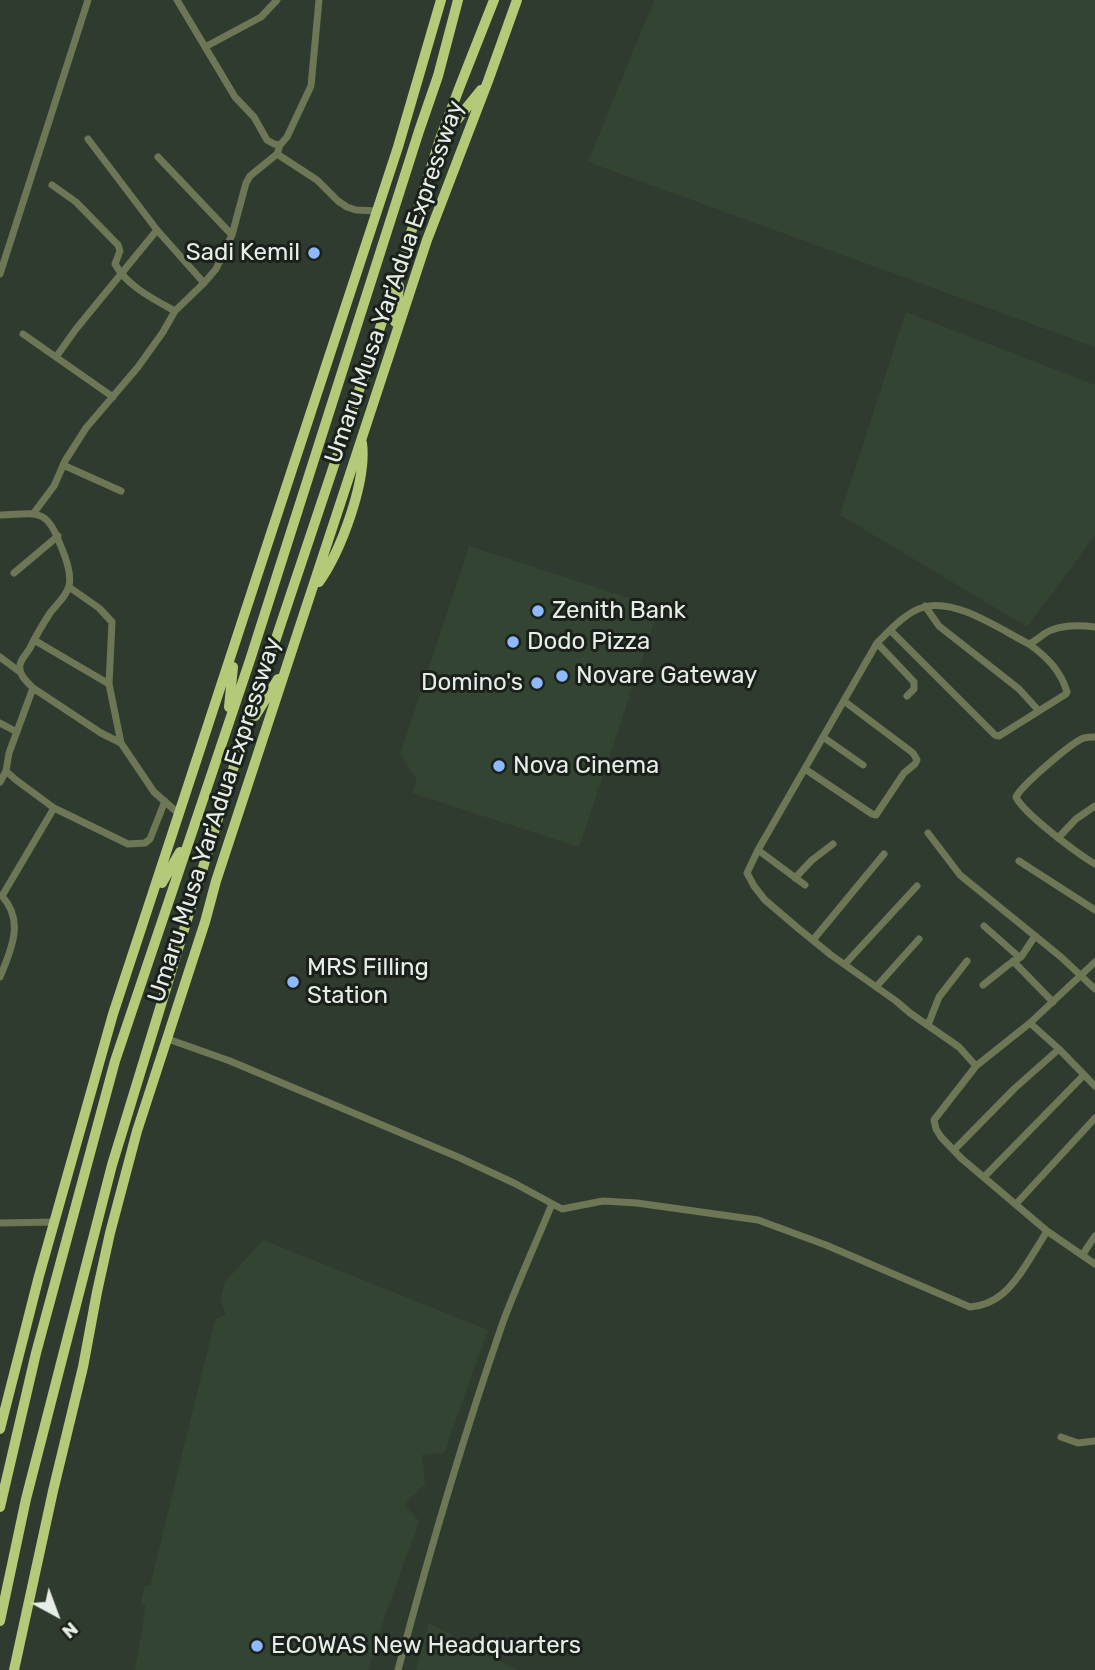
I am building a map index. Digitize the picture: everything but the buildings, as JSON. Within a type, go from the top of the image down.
[{"type":"highway","name":"Umaru Musa Yar'Adua Expressway","points":[[0,1429],[113,1014],[377,211],[441,0]]},
{"type":"highway","name":"Umaru Musa Yar'Adua Expressway","points":[[0,1507],[36,1353],[115,1061],[228,726],[438,76],[458,0]]},
{"type":"highway","name":"Umaru Musa Yar'Adua Expressway","points":[[0,1621],[26,1499],[111,1165],[246,730],[401,265],[440,139],[494,0]]},
{"type":"highway","name":"Umaru Musa Yar'Adua Expressway","points":[[14,1670],[47,1515],[83,1367],[110,1233],[137,1131],[216,881],[427,240],[517,0]]},
{"type":"highway","points":[[419,131],[422,65]]},
{"type":"highway","points":[[440,139],[488,81]]},
{"type":"highway","points":[[341,322],[380,253]]},
{"type":"highway","points":[[393,342],[401,265]]},
{"type":"highway","points":[[228,726],[234,647]]},
{"type":"highway","points":[[246,730],[288,663]]},
{"type":"highway","points":[[149,906],[193,828]]},
{"type":"highway","points":[[205,922],[210,845]]},
{"type":"street","points":[[0,274],[88,0]]},
{"type":"street","points":[[177,0],[234,97],[254,117],[267,140],[274,145],[280,145]]},
{"type":"street","points":[[205,47],[261,17],[277,0]]},
{"type":"street","points":[[33,514],[54,486],[86,428],[163,332],[175,311],[216,269],[232,235],[246,183],[250,176],[277,154],[311,86],[319,0]]},
{"type":"street","points":[[89,139],[156,230],[204,283]]},
{"type":"street","points":[[277,154],[317,180],[347,207],[377,211]]},
{"type":"street","points":[[158,157],[232,235]]},
{"type":"street","points":[[52,185],[76,202],[118,246],[120,251],[115,264],[121,274],[147,296],[175,311]]},
{"type":"street","points":[[56,357],[156,230]]},
{"type":"street","points":[[23,334],[113,397]]},
{"type":"street","points":[[64,465],[121,491]]},
{"type":"street","points":[[0,515],[33,514],[51,522],[68,567],[69,587],[20,662],[20,672]]},
{"type":"street","points":[[14,573],[58,536]]},
{"type":"street","points":[[69,587],[99,608],[112,622],[109,684],[121,743],[154,792],[179,814]]},
{"type":"street","points":[[890,630],[995,735],[1003,734],[1066,694],[1065,682],[1058,671],[1044,655],[1029,644],[958,608],[925,606],[914,611],[890,630],[877,643],[747,873],[765,900],[813,940],[959,1047],[976,1066]]},
{"type":"street","points":[[925,606],[939,626],[1019,689],[1039,711]]},
{"type":"street","points":[[1029,644],[1054,630],[1095,626]]},
{"type":"street","points":[[34,640],[109,684]]},
{"type":"street","points":[[877,643],[914,682],[914,689],[907,696]]},
{"type":"street","points":[[0,657],[20,672],[33,688],[101,733],[121,743]]},
{"type":"street","points":[[0,782],[33,688]]},
{"type":"street","points":[[805,769],[876,815],[904,773],[918,760],[914,753],[844,701]]},
{"type":"street","points":[[0,723],[17,732]]},
{"type":"street","points":[[823,737],[863,765]]},
{"type":"street","points":[[1095,737],[1081,738],[1041,769],[1016,797],[1018,803],[1058,838],[1095,864]]},
{"type":"street","points":[[6,771],[54,808],[128,844],[137,845],[150,839],[165,802]]},
{"type":"street","points":[[1058,838],[1076,819],[1095,806]]},
{"type":"street","points":[[0,977],[14,932],[12,911],[1,896],[54,808]]},
{"type":"street","points":[[928,833],[960,875],[1061,957],[1095,989]]},
{"type":"street","points":[[795,878],[833,844]]},
{"type":"street","points":[[758,850],[804,885]]},
{"type":"street","points":[[813,940],[884,854]]},
{"type":"street","points":[[1019,861],[1095,910]]},
{"type":"street","points":[[845,964],[917,886]]},
{"type":"street","points":[[984,926],[1053,1002]]},
{"type":"street","points":[[983,985],[1016,959],[1035,936]]},
{"type":"street","points":[[876,987],[919,939]]},
{"type":"street","points":[[928,1025],[939,997],[967,961]]},
{"type":"street","points":[[1095,962],[1030,1023],[976,1066],[934,1120],[936,1129],[954,1150],[995,1188],[1047,1231],[1095,1264]]},
{"type":"street","points":[[1030,1023],[1095,1086]]},
{"type":"street","points":[[168,1039],[230,1061],[406,1135],[514,1183],[562,1209],[603,1201],[637,1203],[758,1220],[826,1245],[970,1307],[990,1303],[1010,1289],[1047,1231]]},
{"type":"street","points":[[954,1150],[1015,1087],[1059,1049]]},
{"type":"street","points":[[985,1177],[1084,1075]]},
{"type":"street","points":[[1016,1204],[1095,1118]]},
{"type":"street","points":[[398,1670],[435,1531],[458,1458],[504,1320],[552,1204]]},
{"type":"street","points":[[0,1223],[54,1223]]},
{"type":"street","points":[[1083,1254],[1095,1236]]},
{"type":"street","points":[[1061,1437],[1078,1443],[1095,1441]]},
{"type":"shaded area","points":[[654,0],[1095,0],[1095,347],[588,162]]},
{"type":"shaded area","points":[[906,312],[1095,385],[1095,535],[1027,627],[840,515]]},
{"type":"shaded area","points":[[469,546],[659,608],[579,847],[412,793],[417,780],[400,755]]},
{"type":"shaded area","points":[[263,1240],[488,1330],[444,1453],[422,1455],[425,1484],[404,1504],[419,1521],[368,1670],[135,1670],[146,1606],[141,1604],[145,1585],[150,1586],[215,1320],[226,1314],[220,1301],[225,1282]]},
{"type":"shaded area","points":[[429,1623],[517,1670],[416,1670]]},
{"type":"place","name":"Sadi Kemil","points":[[314,253]]},
{"type":"place","name":"Zenith Bank","points":[[538,611]]},
{"type":"place","name":"Dodo Pizza","points":[[513,642]]},
{"type":"place","name":"Novare Gateway","points":[[562,676]]},
{"type":"place","name":"Domino's","points":[[537,683]]},
{"type":"place","name":"Nova Cinema","points":[[499,766]]},
{"type":"place","name":"MRS Filling Station","points":[[293,982]]},
{"type":"place","name":"ECOWAS New Headquarters","points":[[257,1646]]}]
